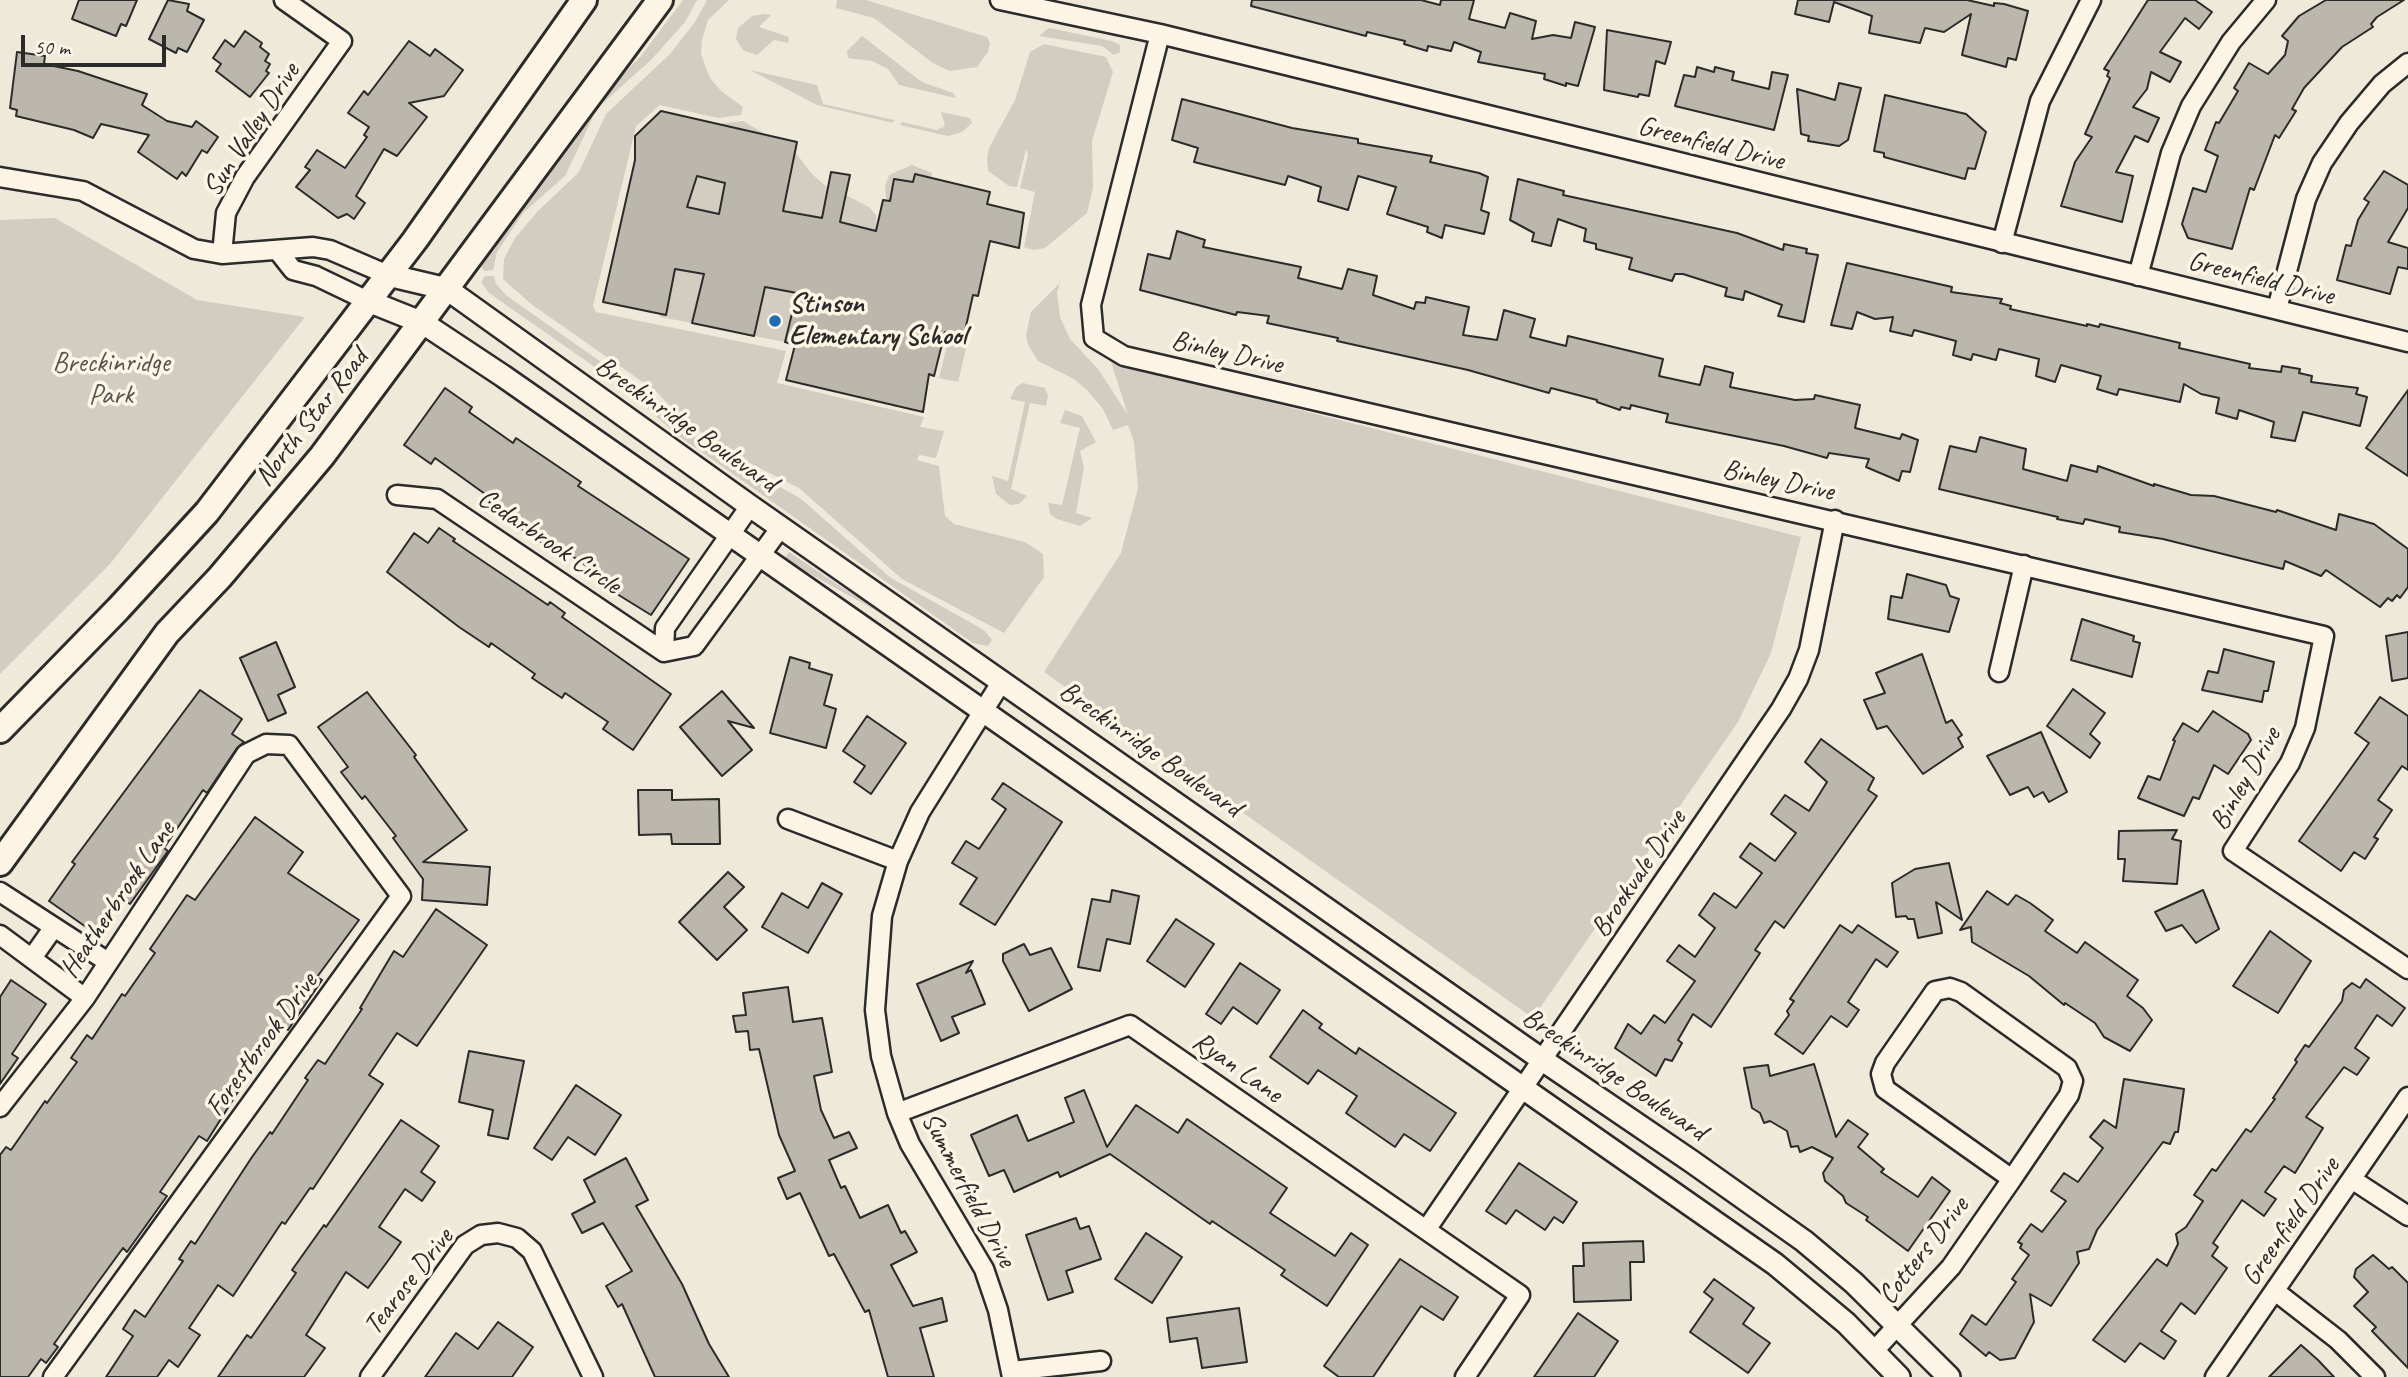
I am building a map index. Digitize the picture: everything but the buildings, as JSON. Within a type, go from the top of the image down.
[{"type":"main road","name":"North Star Road","points":[[0,730],[118,609],[207,512],[388,275],[584,0]]},
{"type":"main road","name":"North Star Road","points":[[0,863],[167,633],[220,578],[322,456],[660,0]]},
{"type":"street","name":"Sun Valley Drive","points":[[222,254],[226,213],[245,177],[342,41],[284,0]]},
{"type":"street","name":"Greenfield Drive","points":[[1000,0],[1160,34],[2408,342]]},
{"type":"street","points":[[2002,243],[2040,101],[2091,0]]},
{"type":"street","points":[[2138,275],[2171,153],[2192,106],[2231,42],[2266,0]]},
{"type":"street","name":"Binley Drive","points":[[1160,34],[1091,305],[1094,338],[1124,356],[2324,636],[2305,728],[2290,763],[2232,851],[2408,969]]},
{"type":"street","points":[[2277,309],[2306,198],[2322,163],[2349,123],[2382,84],[2408,63]]},
{"type":"street","name":"Breckinridge Boulevard","points":[[0,177],[83,191],[169,239],[194,249],[222,254],[313,247],[330,250],[388,275],[447,289],[750,506],[1804,1241],[1899,1327],[1949,1377]]},
{"type":"street","points":[[278,251],[293,270],[316,276],[423,323],[984,710],[1775,1264],[1899,1377]]},
{"type":"street","name":"Cedarbrook Circle","points":[[397,495],[438,499],[664,652]]},
{"type":"street","points":[[750,506],[665,628],[664,652],[694,646],[781,527]]},
{"type":"street","name":"Brookvale Drive","points":[[1426,1230],[1544,1061],[1781,709],[1798,679],[1811,639],[1835,520]]},
{"type":"street","points":[[1999,672],[2024,565]]},
{"type":"street","name":"Summerfield Drive","points":[[1002,681],[920,812],[898,861],[881,916],[874,1010],[881,1056],[897,1113],[910,1144],[984,1269],[998,1310],[1012,1374]]},
{"type":"street","name":"Heatherbrook Lane","points":[[0,1107],[85,998],[246,754],[266,744],[289,745]]},
{"type":"street","name":"Forestbrook Drive","points":[[53,1377],[401,896],[289,745]]},
{"type":"street","points":[[788,819],[898,861]]},
{"type":"street","points":[[0,892],[108,962]]},
{"type":"street","points":[[32,958],[54,927]]},
{"type":"street","points":[[0,934],[85,998]]},
{"type":"street","name":"Cotters Drive","points":[[1874,1352],[1951,1267],[2012,1179],[2069,1095],[2073,1082],[2067,1068],[1961,992],[1950,988],[1935,991],[1885,1063],[1881,1074],[1885,1089],[2012,1179]]},
{"type":"street","name":"Ryan Lane","points":[[897,1113],[1130,1025],[1520,1295],[1465,1377]]},
{"type":"street","name":"Greenfield Drive","points":[[2215,1377],[2408,1097]]},
{"type":"street","points":[[2353,1180],[2408,1216]]},
{"type":"street","name":"Tearose Drive","points":[[370,1377],[465,1245],[481,1235],[498,1233],[517,1238],[531,1251],[593,1377]]},
{"type":"street","points":[[2275,1291],[2338,1340],[2375,1377]]},
{"type":"street","points":[[1012,1374],[1101,1361]]},
{"type":"green space","points":[[683,0],[697,0],[685,22],[651,60],[601,102],[603,95],[641,56]]},
{"type":"green space","points":[[707,0],[729,0],[708,20],[701,54],[710,78],[721,91],[743,107],[741,115],[718,118],[660,105],[636,126],[593,306],[596,312],[786,351],[777,383],[924,417],[920,427],[944,431],[936,458],[919,455],[917,460],[939,466],[945,516],[954,524],[1025,542],[1043,554],[1044,577],[1004,633],[902,579],[799,488],[732,454],[680,418],[657,392],[531,304],[503,279],[504,259],[515,238],[537,212],[579,172],[606,114],[670,54],[695,22]]},
{"type":"green space","points":[[837,0],[866,0],[987,37],[990,43],[988,52],[977,67],[950,71],[933,63],[874,18],[836,8]]},
{"type":"green space","points":[[771,15],[759,27],[789,37],[788,43],[774,40],[757,55],[743,50],[736,39],[738,28],[752,16]]},
{"type":"green space","points":[[1049,28],[1112,41],[1120,45],[1120,52],[1114,55],[1102,46],[1039,36]]},
{"type":"green space","points":[[862,36],[922,82],[953,93],[956,98],[899,85],[888,69],[872,61],[848,58],[847,51]]},
{"type":"green space","points":[[1044,44],[1106,57],[1113,72],[1092,141],[1093,188],[1087,213],[1045,248],[1033,250],[1024,247],[1035,192],[1020,188],[1028,155],[1026,149],[1017,187],[1009,186],[988,171],[987,159],[989,148],[1015,100],[1030,52]]},
{"type":"green space","points":[[750,70],[817,85],[823,104],[894,120],[893,123],[817,105]]},
{"type":"green space","points":[[591,112],[594,115],[565,176],[523,213],[497,252],[493,270],[485,271],[480,266],[486,253],[494,250],[503,231]]},
{"type":"green space","points":[[941,112],[970,118],[972,123],[962,132],[948,136],[900,125],[902,122],[937,130],[945,126]]},
{"type":"green space","points":[[743,121],[765,134],[733,128],[736,130],[719,214],[687,207],[697,176],[717,181],[717,124]]},
{"type":"green space","points":[[795,152],[812,174],[828,188],[822,218],[783,211]]},
{"type":"green space","points":[[912,165],[932,173],[931,178],[915,174],[913,182],[894,179],[890,201],[886,198],[885,187],[889,175]]},
{"type":"green space","points":[[846,195],[869,207],[876,215],[877,231],[840,222]]},
{"type":"green space","name":"Breckinridge Park","points":[[55,218],[197,300],[305,317],[110,564],[0,674],[0,220]]},
{"type":"green space","points":[[674,267],[704,274],[692,323],[660,317]]},
{"type":"green space","points":[[485,276],[494,276],[496,284],[507,296],[621,376],[674,423],[730,460],[800,498],[891,578],[984,630],[992,640],[988,646],[973,643],[676,434],[622,386],[489,293],[481,282]]},
{"type":"green space","points":[[1060,283],[1057,292],[1060,317],[1070,339],[1098,369],[1128,415],[1111,362],[1801,537],[1771,653],[1738,722],[1533,1018],[1044,672],[1121,553],[1138,488],[1134,442],[1128,425],[1113,430],[1103,409],[1087,390],[1074,379],[1038,361],[1028,345],[1026,335],[1031,312]]},
{"type":"green space","points":[[765,287],[797,293],[785,342],[754,336]]},
{"type":"green space","points":[[948,341],[966,349],[958,382],[939,378]]},
{"type":"green space","points":[[1023,383],[1045,388],[1048,396],[1046,406],[1030,403],[1011,489],[1027,496],[1019,504],[1010,505],[996,494],[992,476],[1008,481],[1025,402],[1010,399],[1016,387]]},
{"type":"green space","points":[[1065,410],[1082,416],[1096,442],[1080,451],[1084,467],[1076,513],[1092,518],[1080,526],[1050,514],[1048,503],[1062,505],[1080,428],[1060,423]]},
{"type":"green space","points":[[789,552],[846,590],[881,607],[960,660],[956,666],[875,610],[796,566],[785,558]]},
{"type":"place","name":"Stinson Elementary School","points":[[775,321]]}]
